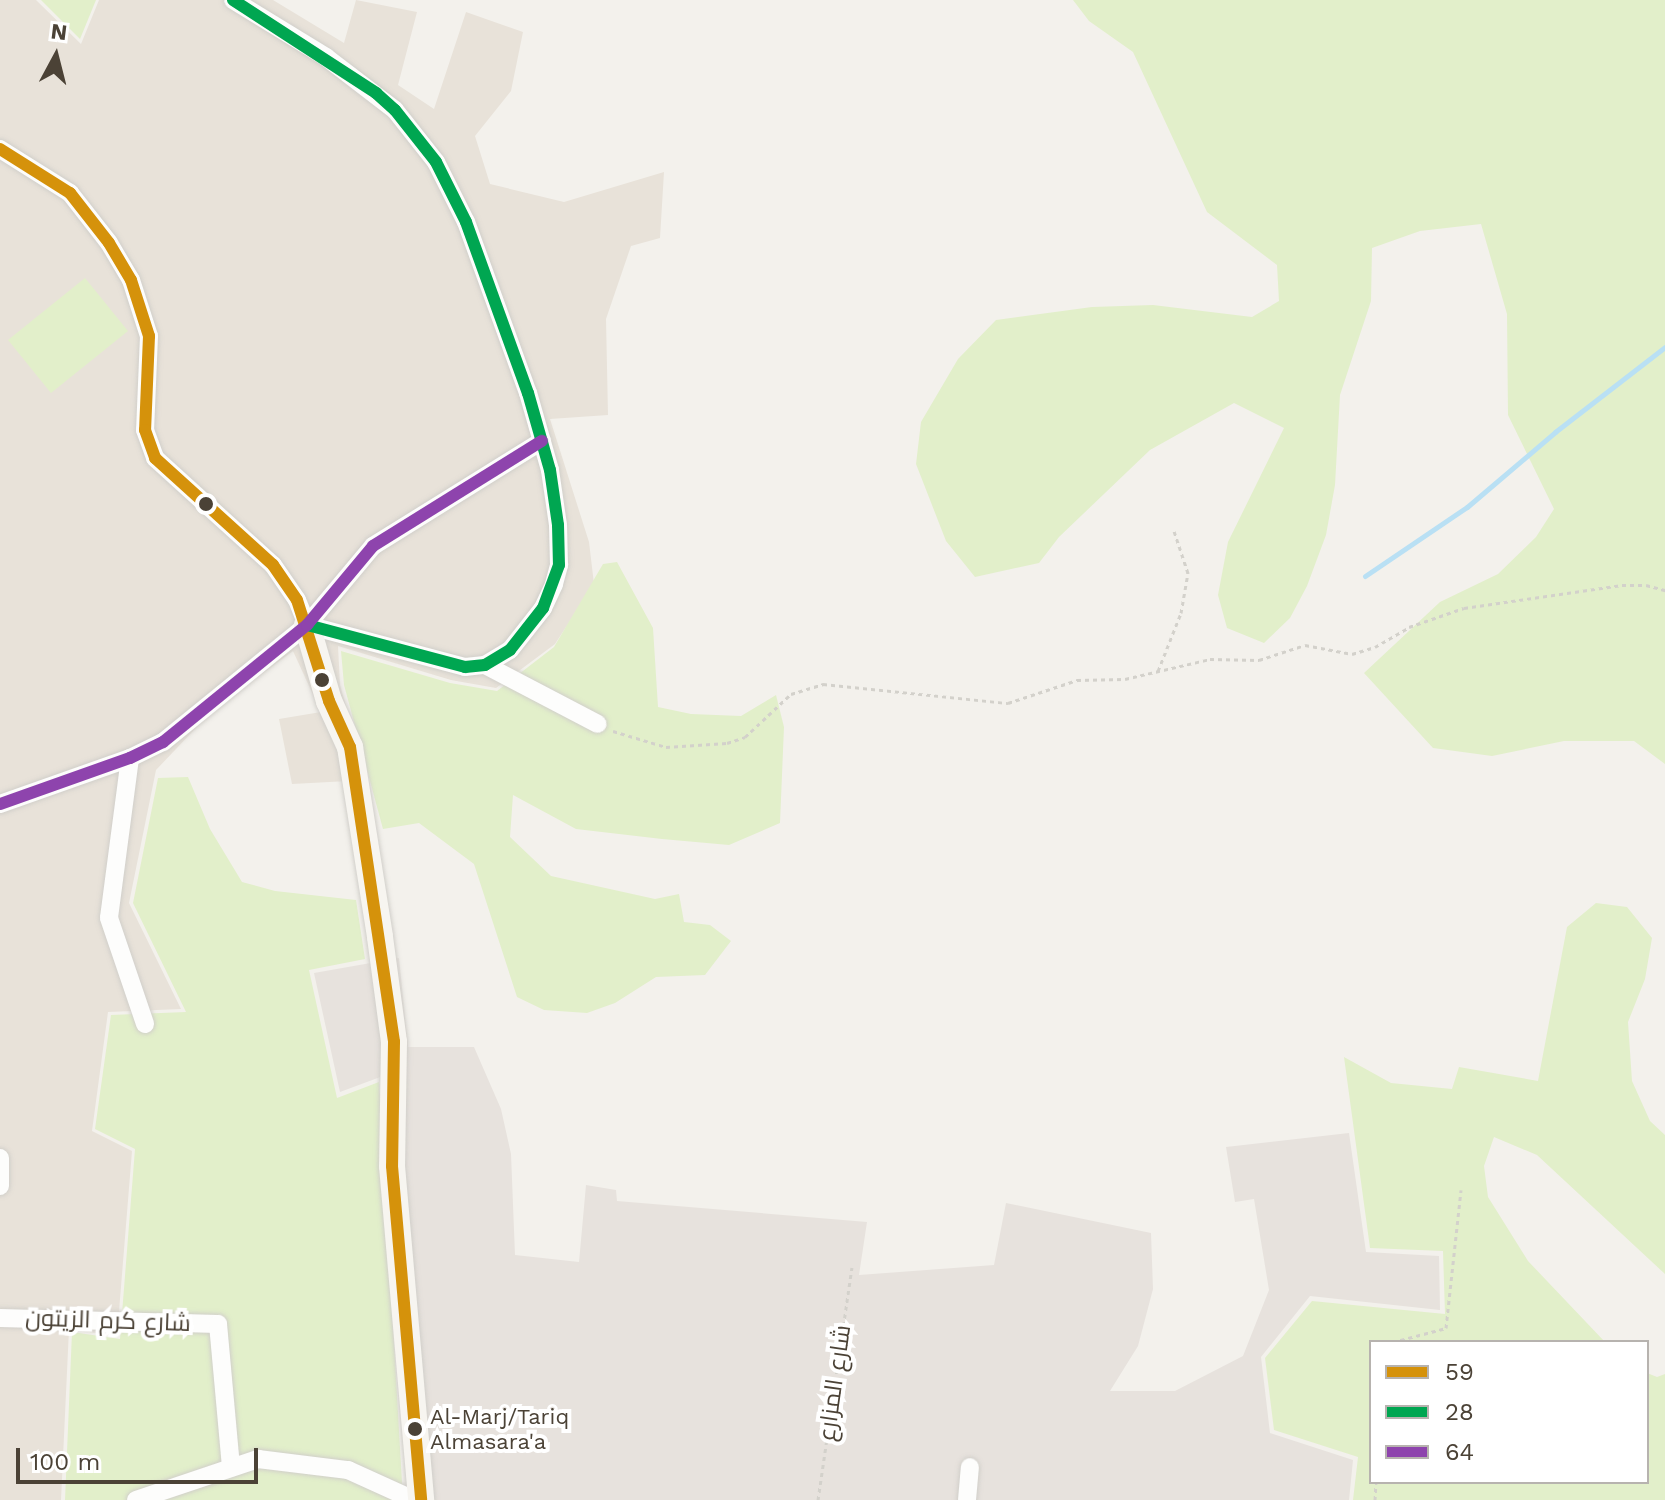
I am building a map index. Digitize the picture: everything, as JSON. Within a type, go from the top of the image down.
[{"type":"street","points":[[233,0],[376,93],[395,110],[436,162],[466,222],[528,393],[542,441],[558,525],[557,575],[543,608],[510,650],[485,665],[465,667],[307,625]]},
{"type":"street","points":[[0,149],[70,193],[109,243],[131,280],[149,336],[145,430],[155,458],[171,476],[273,565],[297,600],[329,701],[350,747],[384,967],[396,1084],[392,1166],[421,1500]]},
{"type":"street","points":[[0,804],[130,758],[163,742],[307,625],[373,546],[542,441]]},
{"type":"street","points":[[485,665],[598,724]]},
{"type":"street","points":[[130,758],[109,918],[145,1024]]},
{"type":"street","points":[[0,1158],[0,1186]]},
{"type":"street","name":"شارع كرم الزيتون","points":[[0,1318],[218,1324],[231,1467]]},
{"type":"street","points":[[136,1500],[258,1459],[348,1470],[414,1500]]},
{"type":"street","points":[[967,1500],[970,1467]]},
{"type":"path","points":[[1158,671],[1181,613],[1188,573],[1174,531]]},
{"type":"path","points":[[598,724],[636,740],[666,747],[727,743],[745,737],[791,694],[823,684],[1008,703],[1077,680],[1125,679],[1210,659],[1259,660],[1305,645],[1338,654],[1352,654],[1375,647],[1409,627],[1464,608],[1622,585],[1646,585],[1665,590]]},
{"type":"path","points":[[1401,1340],[1446,1328],[1461,1190]]},
{"type":"path","name":"شارع المزارع","points":[[818,1500],[852,1267]]},
{"type":"shaded area","points":[[0,0],[36,0],[81,44],[99,0],[273,0],[344,43],[356,0],[417,12],[398,85],[434,109],[466,12],[523,32],[511,91],[475,136],[490,184],[564,202],[664,172],[660,238],[631,246],[606,319],[608,415],[550,419],[589,542],[594,584],[555,644],[496,688],[451,680],[338,646],[340,685],[367,780],[292,784],[279,719],[321,712],[293,651],[214,709],[156,770],[129,903],[181,1009],[108,1012],[92,1131],[132,1151],[117,1336],[69,1329],[61,1500],[0,1500]]},
{"type":"shaded area","points":[[399,958],[408,1047],[474,1047],[501,1109],[511,1154],[515,1255],[579,1262],[586,1185],[616,1190],[617,1201],[867,1222],[859,1275],[994,1265],[1006,1203],[1151,1233],[1153,1289],[1138,1346],[1110,1391],[1175,1391],[1243,1356],[1269,1290],[1254,1199],[1235,1202],[1226,1147],[1349,1133],[1366,1252],[1439,1256],[1440,1310],[1310,1296],[1261,1357],[1270,1433],[1353,1460],[1349,1500],[408,1500],[383,1076],[340,1092],[314,973]]},
{"type":"green space","points":[[41,0],[96,0],[80,39]]},
{"type":"green space","points":[[1073,0],[1665,0],[1665,764],[1634,741],[1564,741],[1492,756],[1433,748],[1364,673],[1440,602],[1498,574],[1536,537],[1554,509],[1508,415],[1507,314],[1481,224],[1420,231],[1372,248],[1371,301],[1340,395],[1335,485],[1326,535],[1307,586],[1290,618],[1264,643],[1227,628],[1218,595],[1228,542],[1284,428],[1234,403],[1150,450],[1059,537],[1039,563],[975,577],[946,541],[916,464],[921,422],[958,359],[996,320],[1092,307],[1153,305],[1252,317],[1279,301],[1277,265],[1207,212],[1133,52],[1089,21]]},
{"type":"green space","points":[[85,278],[128,331],[51,393],[8,340]]},
{"type":"green space","points":[[617,562],[653,628],[658,707],[691,714],[741,716],[776,695],[784,727],[780,823],[729,845],[662,839],[576,829],[513,795],[510,837],[551,876],[655,899],[679,894],[684,922],[710,925],[731,941],[705,975],[656,977],[615,1003],[587,1013],[544,1010],[517,997],[474,864],[419,823],[383,829],[344,685],[341,651],[450,683],[497,691],[554,647],[603,564]]},
{"type":"green space","points":[[188,777],[210,829],[242,882],[275,891],[356,900],[365,959],[309,970],[337,1098],[379,1082],[403,1500],[65,1500],[72,1332],[120,1339],[135,1149],[95,1129],[111,1015],[186,1012],[133,903],[158,778]]},
{"type":"green space","points":[[1596,903],[1627,907],[1652,938],[1645,979],[1628,1022],[1632,1081],[1650,1121],[1665,1135],[1665,1274],[1537,1155],[1494,1137],[1484,1166],[1488,1197],[1528,1261],[1603,1340],[1369,1340],[1369,1484],[1649,1484],[1649,1374],[1657,1377],[1665,1374],[1665,1500],[1353,1500],[1358,1457],[1274,1430],[1265,1358],[1312,1301],[1445,1314],[1443,1251],[1370,1248],[1344,1057],[1391,1083],[1452,1089],[1459,1067],[1538,1081],[1567,927]]},
{"type":"waterway","points":[[1365,576],[1467,507],[1555,432],[1665,347]]},
{"type":"transit line","name":"28","points":[[233,0],[376,93],[395,110],[436,162],[466,222],[528,393],[550,470],[558,525],[559,565],[543,608],[510,650],[485,665],[465,667],[307,625]]},
{"type":"transit line","name":"59","points":[[0,149],[70,193],[109,243],[131,280],[149,336],[145,430],[155,458],[273,565],[297,600],[329,701],[350,747],[394,1042],[392,1166],[421,1500]]},
{"type":"transit line","name":"64","points":[[0,804],[130,758],[163,742],[307,625],[373,546],[542,441]]},
{"type":"place","name":"Al-Marj/Tariq Almasara'a","points":[[415,1429]]}]
